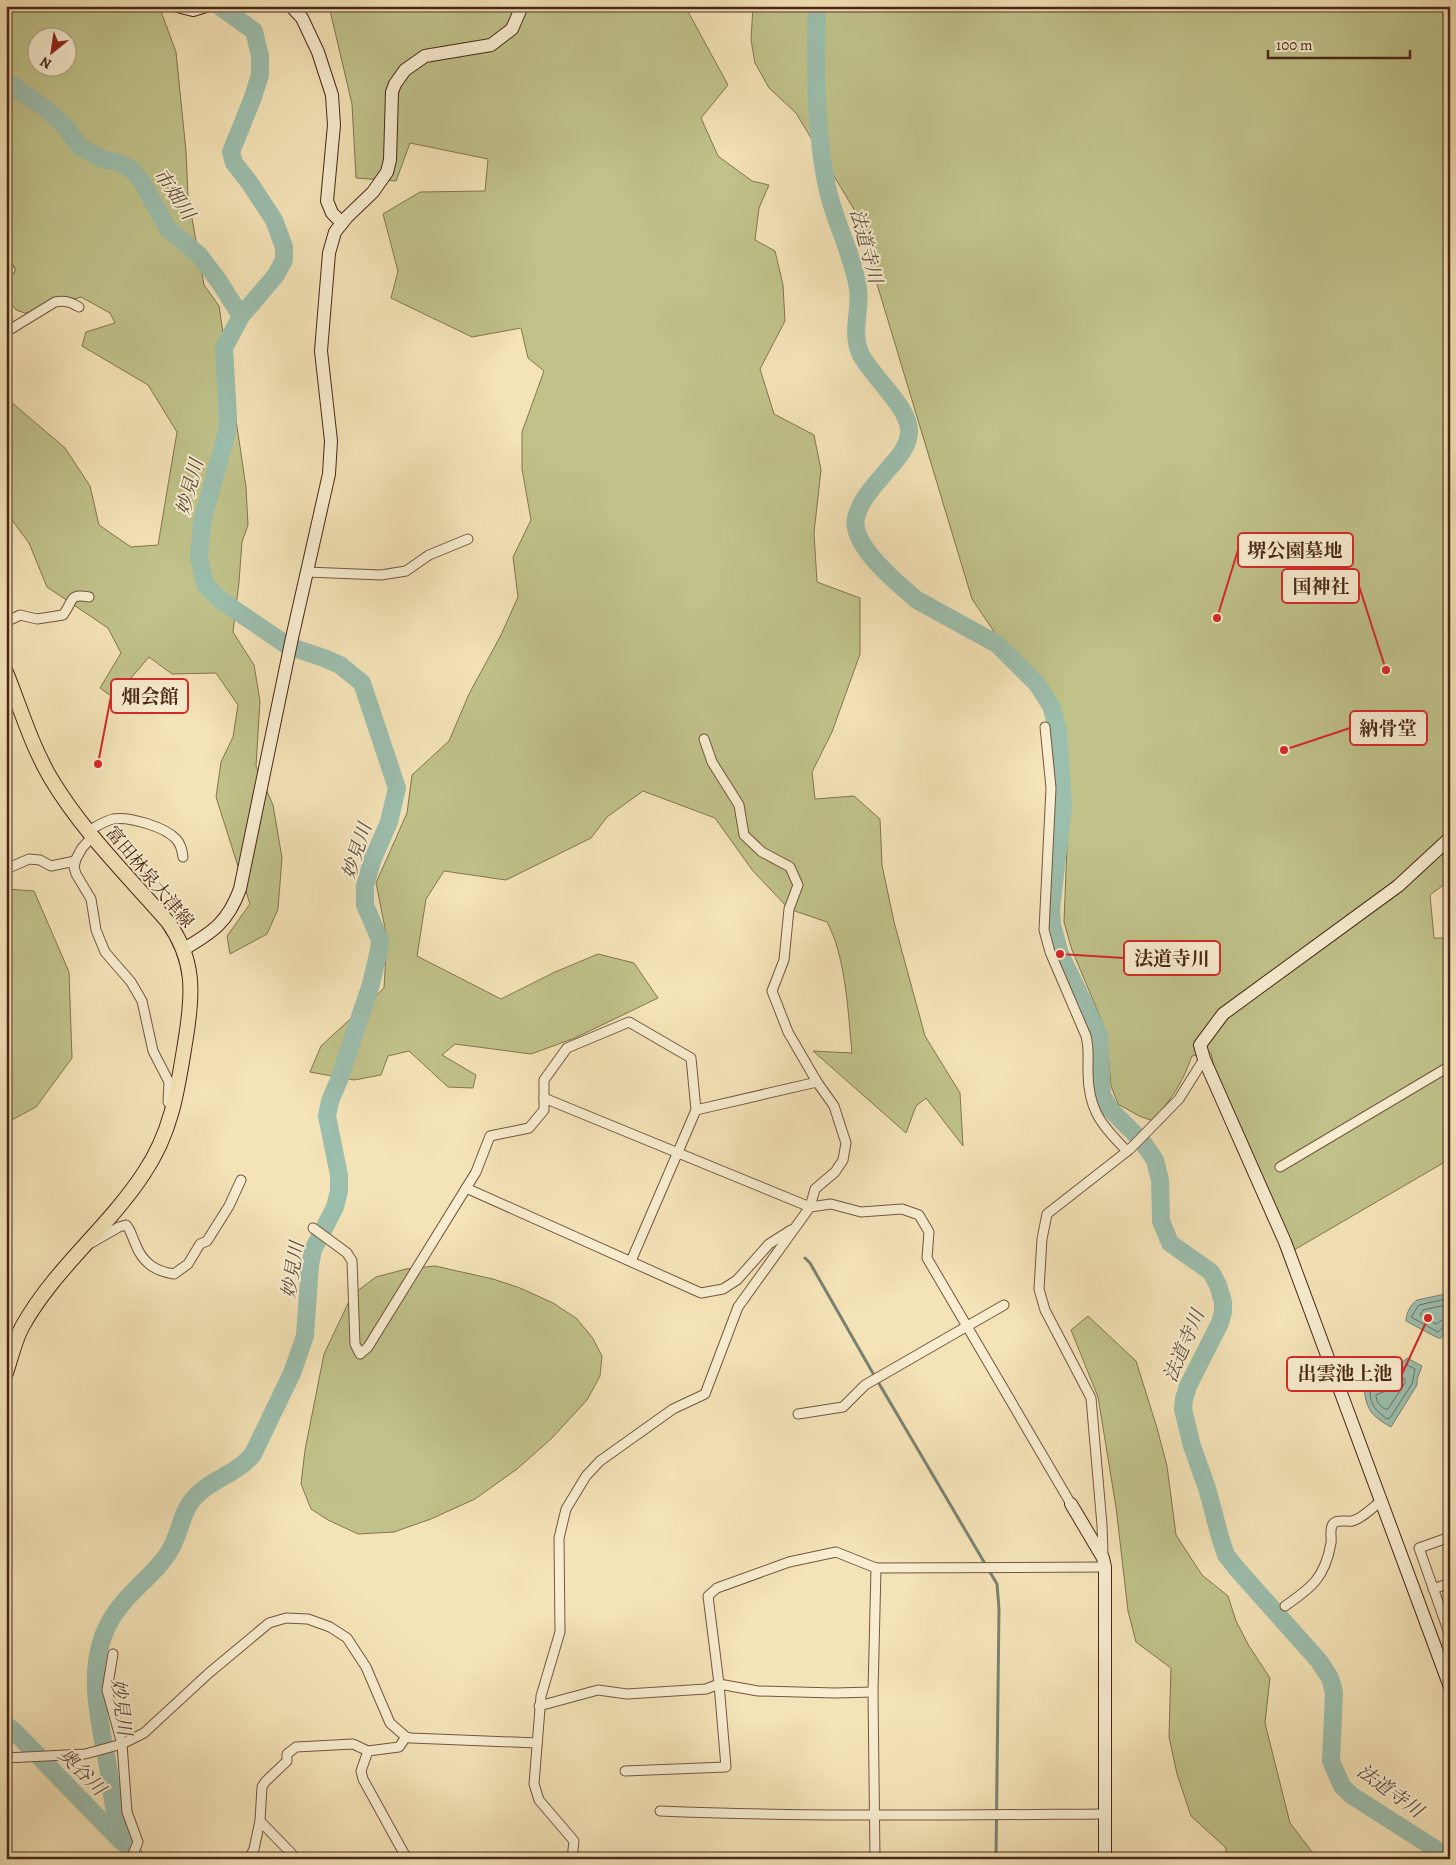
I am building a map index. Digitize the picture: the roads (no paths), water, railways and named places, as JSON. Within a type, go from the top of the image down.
[{"type":"main road","name":"富田林泉大津線","points":[[6,672],[34,745],[50,776],[77,818],[179,937],[184,948],[191,976],[191,1007],[173,1109],[165,1132],[145,1172],[122,1204],[48,1288],[22,1328],[6,1373]]},
{"type":"street","points":[[176,6],[193,10],[206,6]]},
{"type":"street","points":[[292,6],[302,18],[318,52],[332,94],[334,125],[327,201],[332,213],[342,223]]},
{"type":"street","points":[[184,948],[211,933],[223,921],[236,901],[240,889],[292,638],[329,474],[331,442],[321,351],[329,253],[335,232],[373,192],[387,172],[390,160],[392,92],[405,70],[425,56],[491,45],[512,29],[522,6]]},
{"type":"street","points":[[6,332],[55,302],[63,300],[79,307]]},
{"type":"street","points":[[307,572],[381,575],[406,571],[429,555],[468,539]]},
{"type":"street","points":[[6,622],[20,615],[37,619],[63,615],[73,597],[78,595],[90,597]]},
{"type":"street","points":[[1045,727],[1051,788],[1044,930],[1050,952],[1086,1036],[1089,1050],[1088,1068],[1093,1108],[1104,1128],[1129,1150]]},
{"type":"street","points":[[572,1859],[574,1841],[539,1800],[534,1784],[539,1706],[560,1632],[559,1538],[566,1509],[586,1476],[600,1461],[673,1409],[704,1394],[738,1307],[810,1207],[815,1189],[835,1172],[843,1160],[846,1143],[834,1106],[817,1082],[788,1032],[772,991],[784,960],[789,909],[798,885],[790,867],[762,852],[744,835],[739,805],[712,762],[704,739]]},
{"type":"street","points":[[173,1109],[168,1102],[169,1082],[153,1051],[139,992],[105,952],[100,943],[91,899],[76,874],[74,867],[75,861],[90,834],[103,822],[113,819],[137,821],[161,829],[176,838],[181,846],[183,857]]},
{"type":"street","points":[[1447,843],[1398,886],[1222,1014],[1200,1045],[1204,1059],[1285,1242],[1450,1687]]},
{"type":"street","points":[[6,869],[30,859],[40,860],[51,866],[75,861]]},
{"type":"street","points":[[313,1228],[347,1252],[352,1261],[354,1344],[360,1354],[368,1347],[476,1172],[490,1136],[528,1128],[544,1110],[544,1080],[567,1048],[629,1022],[691,1058],[696,1110],[631,1262]]},
{"type":"street","points":[[1105,1859],[1104,1562],[1091,1398],[1045,1310],[1040,1288],[1042,1239],[1047,1214],[1129,1150],[1179,1099],[1204,1059]]},
{"type":"street","points":[[1280,1167],[1450,1066]]},
{"type":"street","points":[[696,1110],[817,1082]]},
{"type":"street","points":[[544,1098],[810,1207],[831,1204],[862,1212],[902,1209],[919,1215],[929,1232],[927,1258],[1104,1562]]},
{"type":"street","points":[[86,1245],[126,1225],[138,1253],[145,1262],[154,1268],[174,1274],[188,1264],[200,1244],[207,1241],[229,1206],[241,1180]]},
{"type":"street","points":[[466,1188],[701,1293],[723,1289],[737,1280],[769,1244],[796,1227]]},
{"type":"street","points":[[798,1414],[843,1407],[865,1385],[1004,1305]]},
{"type":"street","points":[[1284,1606],[1316,1582],[1326,1562],[1332,1541],[1333,1524],[1336,1522],[1354,1521],[1381,1502]]},
{"type":"street","points":[[1432,1638],[1449,1633],[1419,1548],[1450,1536]]},
{"type":"street","points":[[625,1771],[726,1766],[719,1684],[708,1596],[717,1588],[789,1562],[836,1552],[876,1568],[1104,1562]]},
{"type":"street","points":[[875,1859],[874,1692],[876,1568]]},
{"type":"street","points":[[1433,1589],[1450,1583]]},
{"type":"street","points":[[6,1758],[85,1754],[122,1744],[144,1733],[269,1623],[286,1618],[308,1619],[330,1627],[347,1638],[366,1667],[390,1723],[406,1737],[537,1743]]},
{"type":"street","points":[[113,1654],[107,1690],[122,1744],[127,1812],[138,1842],[130,1859]]},
{"type":"street","points":[[539,1706],[598,1690],[627,1694],[706,1689],[719,1684],[758,1691],[874,1692]]},
{"type":"street","points":[[249,1859],[254,1849],[260,1821],[262,1788],[265,1782],[287,1761],[287,1754],[296,1747],[353,1744],[368,1751],[399,1746],[406,1737]]},
{"type":"street","points":[[368,1751],[361,1771],[362,1779],[407,1859]]},
{"type":"street","points":[[660,1811],[875,1816],[1104,1814]]},
{"type":"street","points":[[260,1821],[295,1859]]},
{"type":"water","points":[[1450,1293],[1450,1328],[1441,1338],[1406,1321],[1409,1309],[1417,1300]]},
{"type":"water","points":[[1407,1358],[1422,1366],[1417,1379],[1417,1385],[1391,1427],[1371,1411],[1366,1401],[1364,1387],[1382,1381]]},
{"type":"waterway","name":"妙見川","points":[[138,1859],[124,1840],[119,1829],[113,1804],[97,1703],[97,1662],[101,1642],[109,1622],[122,1604],[165,1557],[173,1544],[186,1511],[193,1499],[207,1486],[240,1467],[253,1454],[292,1373],[305,1336],[310,1265],[313,1250],[335,1207],[339,1191],[339,1175],[327,1116],[330,1101],[339,1080],[371,984],[379,950],[380,940],[365,905],[365,886],[372,861],[389,822],[397,788],[362,683],[340,665],[288,646],[219,599],[205,584],[199,558],[202,522],[227,432],[228,417],[224,348],[241,316],[276,275],[284,260],[284,247],[274,220],[234,163],[231,152],[260,75],[260,56],[254,31],[219,6]]},
{"type":"waterway","name":"法道寺川","points":[[817,6],[816,75],[818,123],[828,191],[856,276],[859,297],[856,329],[857,345],[865,362],[904,413],[909,433],[907,443],[902,452],[861,504],[856,518],[856,529],[860,540],[868,552],[899,584],[917,600],[997,644],[1037,684],[1051,706],[1058,730],[1063,806],[1051,910],[1052,925],[1060,954],[1099,1035],[1102,1095],[1109,1108],[1141,1140],[1155,1160],[1160,1180],[1161,1221],[1170,1243],[1211,1272],[1218,1285],[1223,1302],[1220,1323],[1188,1386],[1183,1409],[1192,1446],[1207,1488],[1226,1555],[1319,1661],[1330,1678],[1334,1692],[1331,1761],[1342,1786],[1351,1795],[1434,1848],[1444,1859]]},
{"type":"waterway","name":"市畑川","points":[[6,81],[45,108],[65,126],[79,146],[102,159],[117,162],[131,169],[142,182],[168,229],[199,255],[241,316]]},
{"type":"waterway","points":[[805,1258],[810,1263],[997,1584],[999,1609],[996,1859]]},
{"type":"waterway","name":"奥谷川","points":[[6,1725],[122,1842]]},
{"type":"place","name":"堺公園墓地","points":[[1217,618]]},
{"type":"place","name":"国神社","points":[[1386,670]]},
{"type":"place","name":"納骨堂","points":[[1284,750]]},
{"type":"place","name":"畑会館","points":[[98,764]]},
{"type":"place","name":"法道寺川","points":[[1060,954]]},
{"type":"place","name":"出雲池上池","points":[[1428,1318]]}]
